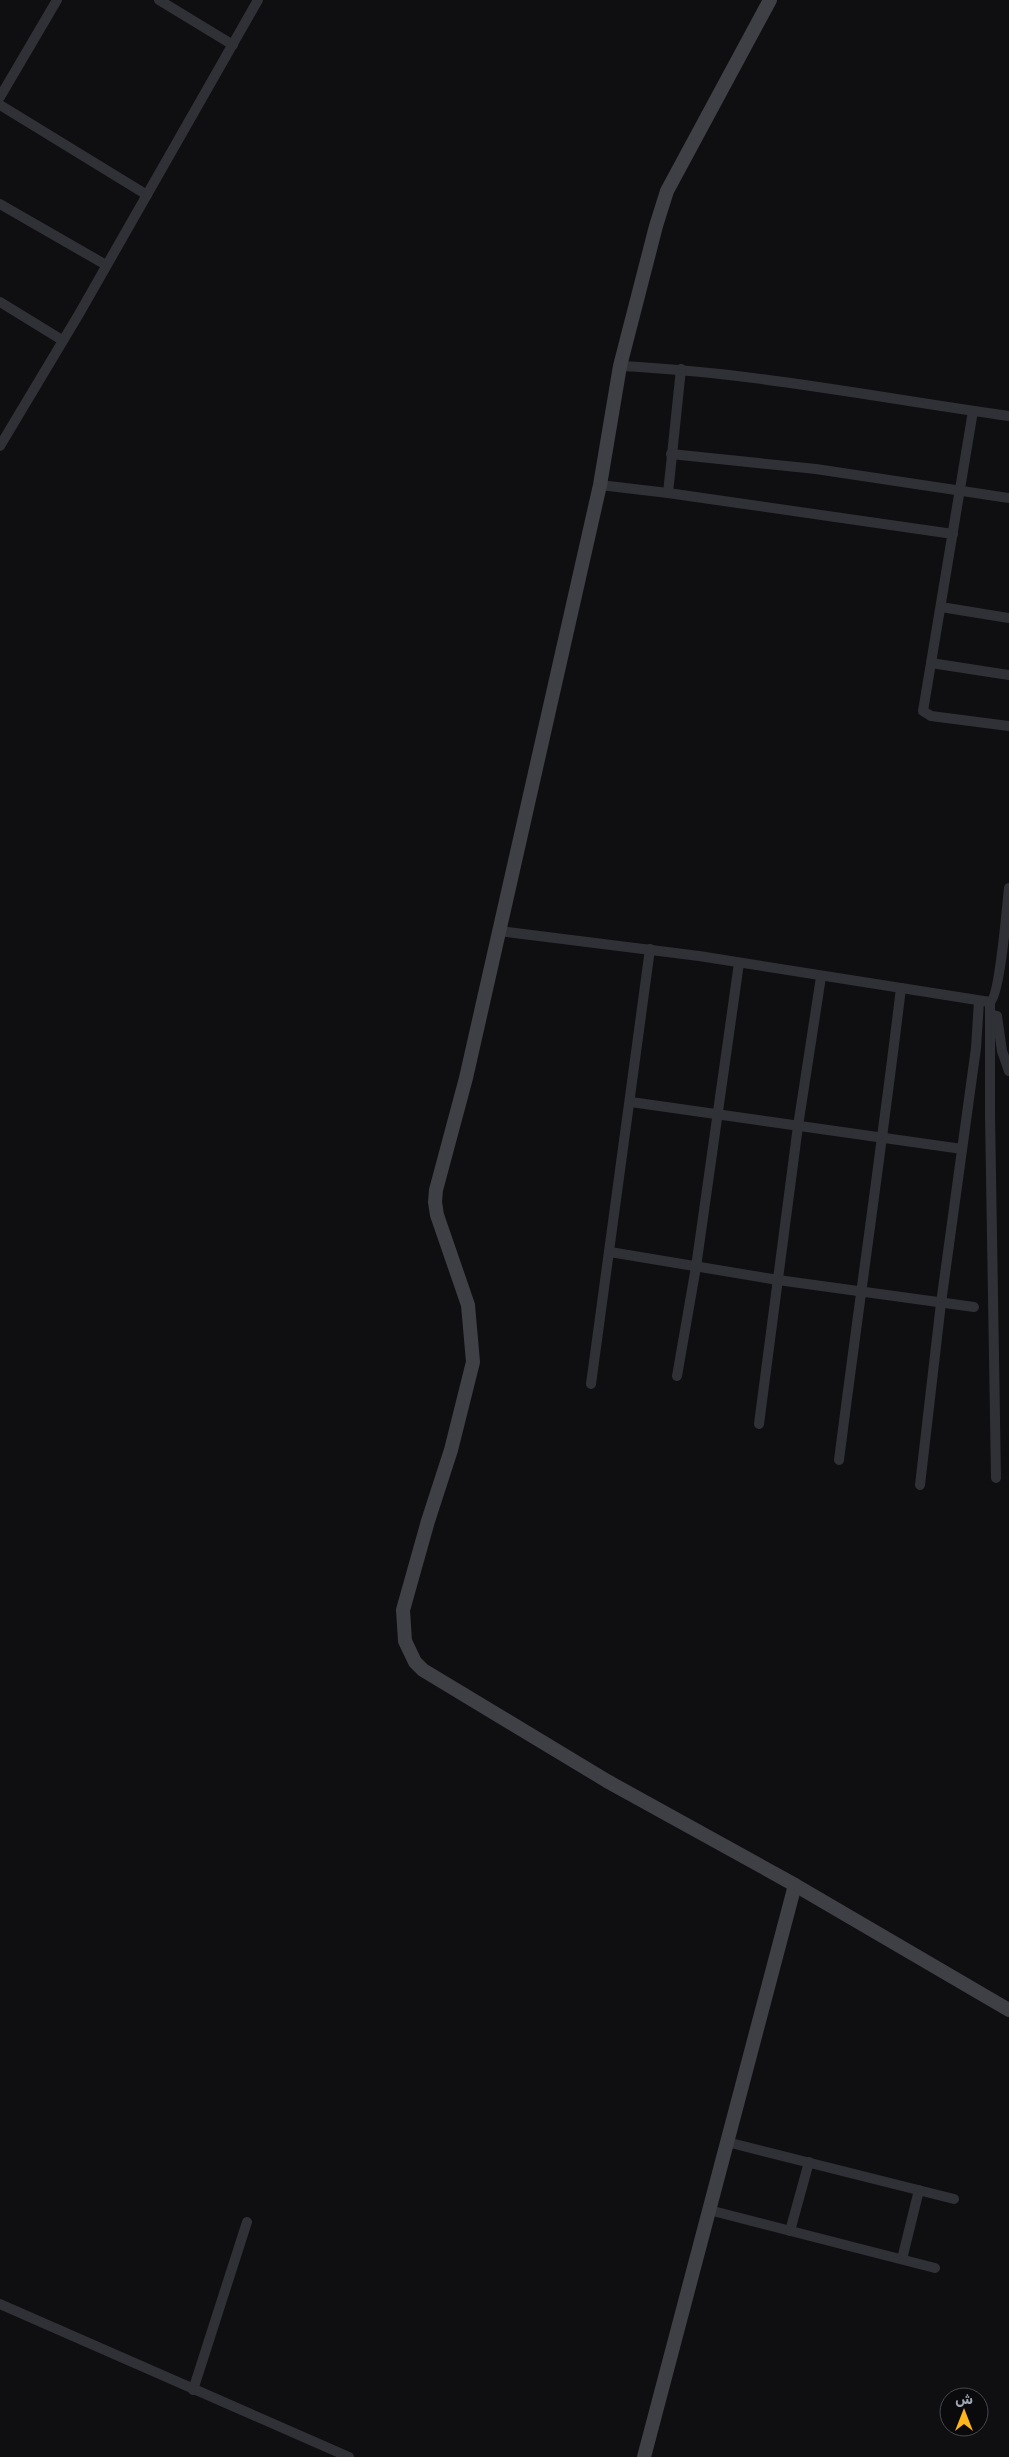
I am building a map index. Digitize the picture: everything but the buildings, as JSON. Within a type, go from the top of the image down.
[{"type":"street","points":[[0,97],[57,0]]},
{"type":"street","points":[[159,0],[233,45]]},
{"type":"street","points":[[0,446],[62,340],[80,314],[106,264],[258,0]]},
{"type":"street","points":[[770,0],[667,191],[620,366],[600,485],[466,1078],[435,1202],[468,1305],[473,1362],[451,1450],[428,1521],[403,1610],[405,1641],[415,1662],[423,1670],[607,1781],[795,1886],[1009,2010]]},
{"type":"street","points":[[0,105],[147,195]]},
{"type":"street","points":[[0,204],[106,264]]},
{"type":"street","points":[[0,302],[62,340]]},
{"type":"street","points":[[620,366],[681,369],[1009,416]]},
{"type":"street","points":[[668,493],[681,369]]},
{"type":"street","points":[[973,411],[924,712],[931,716],[1009,726]]},
{"type":"street","points":[[671,454],[816,470],[1009,498]]},
{"type":"street","points":[[600,485],[953,534]]},
{"type":"street","points":[[941,607],[1009,618]]},
{"type":"street","points":[[931,664],[1009,675]]},
{"type":"street","points":[[996,1478],[990,1002],[995,996],[999,974],[1009,888]]},
{"type":"street","points":[[499,931],[650,949],[990,1002]]},
{"type":"street","points":[[591,1384],[650,949]]},
{"type":"street","points":[[677,1376],[696,1267],[739,963]]},
{"type":"street","points":[[759,1424],[798,1126],[821,977]]},
{"type":"street","points":[[839,1460],[860,1291],[883,1138],[901,988]]},
{"type":"street","points":[[920,1485],[941,1303],[976,1048],[979,1001]]},
{"type":"street","points":[[990,1014],[997,1016],[1004,1060],[1009,1071]]},
{"type":"street","points":[[990,1061],[1004,1060]]},
{"type":"street","points":[[630,1102],[962,1149]]},
{"type":"street","points":[[610,1252],[778,1280],[974,1307]]},
{"type":"street","points":[[644,2457],[795,1886]]},
{"type":"street","points":[[727,2142],[954,2199]]},
{"type":"street","points":[[790,2230],[809,2162]]},
{"type":"street","points":[[902,2259],[918,2190]]},
{"type":"street","points":[[709,2210],[935,2268]]},
{"type":"street","points":[[194,2390],[247,2222]]},
{"type":"street","points":[[0,2304],[349,2457]]}]
